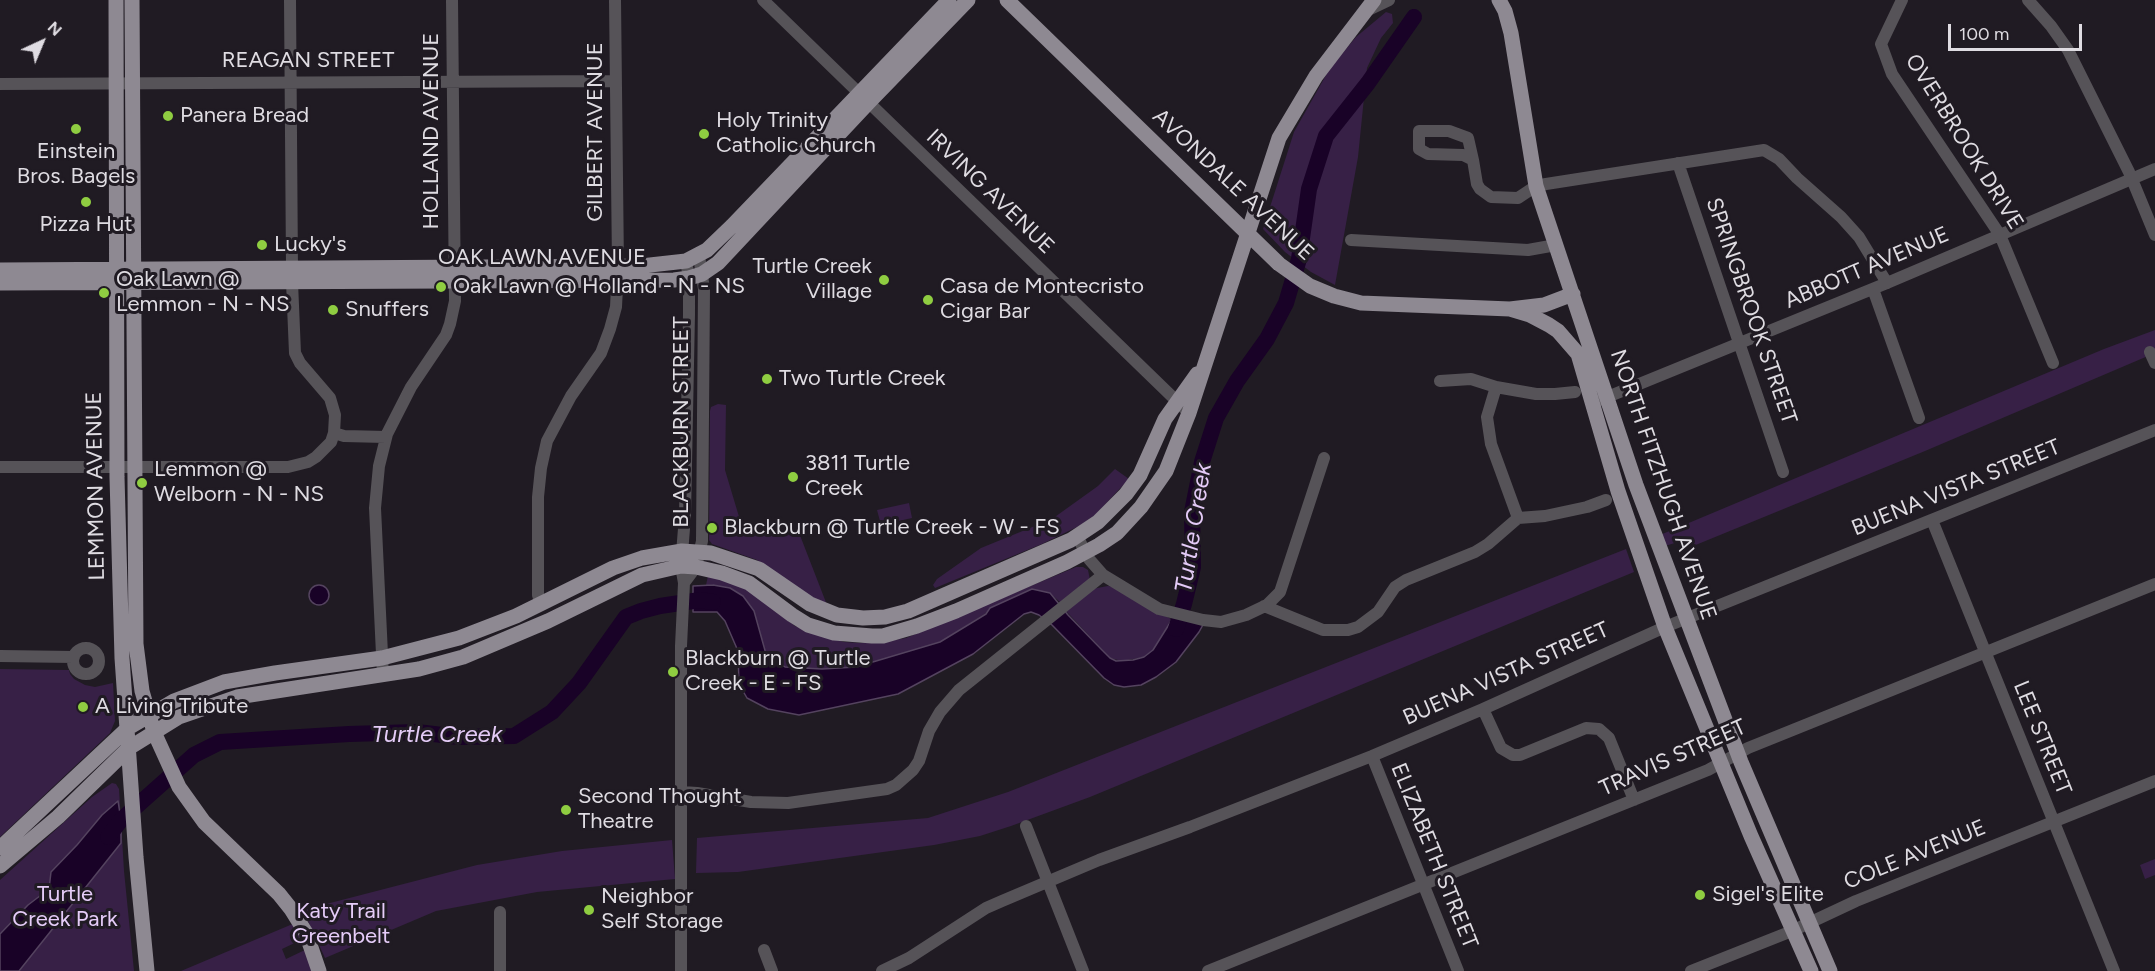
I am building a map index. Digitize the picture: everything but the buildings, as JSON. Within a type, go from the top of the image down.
[{"type":"main road","name":"LEMMON AVENUE","points":[[116,0],[124,83],[125,275],[135,467],[136,644],[142,691],[153,732],[179,787],[204,822],[285,902],[306,933],[319,971]]},
{"type":"main road","name":"LEMMON AVENUE","points":[[124,83],[132,0]]},
{"type":"main road","points":[[696,276],[718,263],[782,184],[863,98],[949,0]]},
{"type":"main road","points":[[863,98],[968,0]]},
{"type":"main road","name":"AVONDALE AVENUE","points":[[1007,0],[1252,238],[1295,277],[1321,291],[1374,304],[1510,309],[1544,305],[1573,294]]},
{"type":"main road","name":"NORTH FITZHUGH AVENUE","points":[[1499,0],[1505,11],[1511,33],[1536,186],[1636,485],[1738,753],[1830,971]]},
{"type":"main road","points":[[0,848],[128,728],[148,714],[207,687],[275,673],[382,658],[459,638],[516,616],[627,562],[657,554],[686,561],[749,583],[808,625],[834,633],[860,637],[883,636],[936,619],[1086,553],[1128,522],[1166,471],[1189,413],[1202,366],[1252,238],[1279,138],[1316,76],[1367,10]]},
{"type":"main road","points":[[693,258],[719,239],[782,184]]},
{"type":"main road","name":"OAK LAWN AVENUE","points":[[618,273],[693,258]]},
{"type":"main road","name":"OAK LAWN AVENUE","points":[[0,270],[125,275],[618,273],[674,280],[696,276]]},
{"type":"main road","name":"LEMMON AVENUE","points":[[125,275],[117,466],[122,658],[128,728],[129,781],[147,971]]},
{"type":"main road","name":"OAK LAWN AVENUE","points":[[0,283],[125,275]]},
{"type":"main road","name":"AVONDALE AVENUE","points":[[1510,309],[1530,315],[1549,325],[1558,331],[1578,354]]},
{"type":"main road","name":"NORTH FITZHUGH AVENUE","points":[[1578,354],[1593,402],[1612,495],[1721,763],[1811,971]]},
{"type":"main road","points":[[0,866],[58,817],[129,748],[179,717],[237,697],[419,669],[463,657],[548,621],[630,579],[686,561],[701,551],[746,563],[759,569],[810,604],[837,615],[863,618],[885,616],[930,602],[1077,536],[1098,522],[1114,508],[1140,475],[1176,401],[1202,366]]},
{"type":"main road","points":[[1140,475],[1157,486]]},
{"type":"main road","points":[[1612,495],[1636,485]]},
{"type":"main road","points":[[930,602],[936,619]]},
{"type":"main road","points":[[541,603],[548,621]]},
{"type":"main road","points":[[275,673],[278,690]]},
{"type":"main road","points":[[104,773],[117,775],[129,781]]},
{"type":"street","points":[[0,467],[288,467],[308,462],[323,451],[334,433],[335,415],[330,398],[300,363],[295,352],[292,275],[290,0]]},
{"type":"street","name":"HOLLAND AVENUE","points":[[383,675],[375,508],[379,466],[386,437],[411,387],[446,335],[453,314],[455,274],[452,0]]},
{"type":"street","name":"GILBERT AVENUE","points":[[541,603],[538,595],[538,497],[547,441],[570,396],[593,366],[614,319],[618,273],[615,0]]},
{"type":"street","name":"IRVING AVENUE","points":[[763,0],[1189,413]]},
{"type":"street","points":[[1367,10],[1389,0]]},
{"type":"street","name":"OVERBROOK DRIVE","points":[[1902,0],[1881,44],[1892,74],[2000,235],[2053,363]]},
{"type":"street","points":[[2028,0],[2051,26],[2067,50],[2132,179],[2155,235]]},
{"type":"street","name":"REAGAN STREET","points":[[0,84],[616,81]]},
{"type":"street","points":[[1473,160],[1480,189],[1491,197],[1518,198],[1536,186],[1764,150],[1771,152],[1853,230],[1887,283]]},
{"type":"street","name":"SPRINGBROOK STREET","points":[[1678,163],[1783,472]]},
{"type":"street","name":"ABBOTT AVENUE","points":[[1593,402],[1873,289],[2155,169]]},
{"type":"street","points":[[1351,240],[1528,250],[1557,245]]},
{"type":"street","name":"BLACKBURN STREET","points":[[693,258],[703,394],[701,551]]},
{"type":"street","name":"BLACKBURN STREET","points":[[681,971],[682,637],[686,561],[688,393],[696,276]]},
{"type":"street","points":[[1873,289],[1919,418]]},
{"type":"street","points":[[1440,381],[1471,379],[1496,387],[1536,394],[1575,392]]},
{"type":"street","points":[[1496,387],[1487,417],[1491,444],[1518,518]]},
{"type":"street","points":[[688,393],[703,394]]},
{"type":"street","name":"BUENA VISTA STREET","points":[[882,971],[909,958],[986,909],[1048,881],[1372,756],[1685,618],[2155,430]]},
{"type":"street","points":[[334,433],[344,436],[386,437]]},
{"type":"street","points":[[1077,536],[1089,559],[1103,574],[1150,604],[1168,612],[1203,620],[1221,622],[1246,615],[1272,599],[1324,458]]},
{"type":"street","points":[[1272,599],[1290,617],[1323,630],[1348,630],[1358,627],[1378,612],[1395,587],[1406,580],[1475,552],[1518,518],[1545,516],[1587,507],[1612,495]]},
{"type":"street","name":"LEE STREET","points":[[1932,520],[2114,971]]},
{"type":"street","points":[[682,792],[751,802],[788,803],[887,789],[906,778],[913,770],[919,761],[929,731],[949,700],[1103,574]]},
{"type":"street","name":"TRAVIS STREET","points":[[1208,971],[1635,800],[1721,763],[1748,748],[2155,584]]},
{"type":"street","points":[[1272,599],[1282,606],[1290,617]]},
{"type":"street","points":[[0,656],[74,657]]},
{"type":"street","points":[[1483,709],[1502,748],[1513,755],[1520,755],[1586,728],[1599,729],[1609,738],[1635,800]]},
{"type":"street","name":"ELIZABETH STREET","points":[[1372,756],[1458,971]]},
{"type":"street","name":"COLE AVENUE","points":[[1691,971],[1792,931],[1856,901],[2155,781]]},
{"type":"street","points":[[1026,826],[1083,971]]},
{"type":"street","points":[[500,912],[500,971]]},
{"type":"street","points":[[764,950],[772,971]]},
{"type":"green space","points":[[1386,12],[1392,14],[1393,23],[1381,38],[1367,68],[1358,157],[1335,285],[1311,272],[1285,252],[1263,229],[1294,132],[1330,68],[1356,37]]},
{"type":"green space","points":[[2155,330],[2155,353],[1925,451],[1681,551],[1678,542],[1665,546],[1660,535],[2104,349]]},
{"type":"green space","points":[[718,404],[726,405],[725,470],[740,520],[752,533],[781,530],[796,525],[827,605],[800,591],[757,560],[712,544],[709,540],[710,411],[711,407]]},
{"type":"green space","points":[[1115,469],[1129,479],[1095,515],[1079,526],[1042,544],[935,588],[933,585],[937,579],[981,548],[1052,519],[1098,486]]},
{"type":"green space","points":[[909,503],[912,518],[881,525],[877,510]]},
{"type":"green space","points":[[1626,549],[1634,572],[1090,797],[1011,826],[980,836],[934,845],[738,872],[696,873],[697,838],[928,818],[1008,792]]},
{"type":"green space","points":[[1076,567],[1088,570],[1090,580],[1062,604],[1050,593],[990,608],[986,613],[940,642],[856,667],[822,669],[785,667],[765,654],[754,611],[706,585],[708,576],[738,584],[754,593],[795,626],[844,642],[860,643],[906,638]]},
{"type":"green space","points":[[1114,587],[1171,619],[1160,641],[1144,657],[1122,661],[1110,658],[1065,610],[1092,589]]},
{"type":"green space","name":"Turtle Creek Park","points":[[0,669],[69,670],[74,679],[85,685],[95,687],[113,683],[115,721],[110,733],[0,837]]},
{"type":"green space","name":"Turtle Creek Park","points":[[112,783],[116,784],[119,789],[134,971],[0,971],[0,880],[92,797]]},
{"type":"green space","name":"Katy Trail Greenbelt","points":[[672,840],[675,879],[537,892],[436,911],[325,958],[303,910],[477,865],[562,851]]},
{"type":"green space","points":[[2155,859],[2155,875],[2145,879],[2140,865]]},
{"type":"green space","name":"Katy Trail Greenbelt","points":[[295,923],[303,939],[282,949],[286,959],[307,949],[311,971],[181,971]]},
{"type":"shaded area","points":[[319,585],[326,588],[329,595],[326,602],[319,605],[312,602],[309,595],[312,588]]},
{"type":"shaded area","points":[[713,585],[730,588],[743,596],[754,611],[766,654],[785,667],[822,669],[856,667],[940,642],[986,614],[990,608],[1032,589],[1050,593],[1101,649],[1116,661],[1144,657],[1153,650],[1173,618],[1204,623],[1176,662],[1141,685],[1124,687],[1114,685],[1104,678],[1052,625],[1031,612],[1024,614],[973,654],[898,694],[799,715],[768,709],[747,698],[739,684],[738,651],[725,621],[717,612],[693,612],[693,586]]},
{"type":"shaded area","points":[[118,801],[121,843],[19,971],[0,971],[0,934],[28,905],[49,889],[51,872],[102,815]]},
{"type":"waterway","name":"Turtle Creek","points":[[1176,629],[1193,567],[1192,512],[1202,462],[1216,418],[1237,381],[1267,339],[1286,303],[1299,259],[1309,189],[1326,136],[1368,83],[1414,17]]},
{"type":"waterway","name":"Turtle Creek","points":[[108,837],[121,820],[194,755],[220,742],[417,732],[459,737],[514,736],[552,712],[579,683],[626,617],[660,606],[700,600],[713,602]]},
{"type":"place","name":"Panera Bread","points":[[168,116]]},
{"type":"place","name":"Einstein Bros. Bagels","points":[[76,129]]},
{"type":"place","name":"Holy Trinity Catholic Church","points":[[704,134]]},
{"type":"place","name":"Pizza Hut","points":[[86,202]]},
{"type":"place","name":"Lucky's","points":[[262,245]]},
{"type":"place","name":"Turtle Creek Village","points":[[884,280]]},
{"type":"place","name":"Oak Lawn @ Holland - N - NS","points":[[441,287]]},
{"type":"place","name":"Oak Lawn @ Lemmon - N - NS","points":[[104,293]]},
{"type":"place","name":"Casa de Montecristo Cigar Bar","points":[[928,300]]},
{"type":"place","name":"Snuffers","points":[[333,310]]},
{"type":"place","name":"Two Turtle Creek","points":[[767,379]]},
{"type":"place","name":"3811 Turtle Creek","points":[[793,477]]},
{"type":"place","name":"Lemmon @ Welborn - N - NS","points":[[142,483]]},
{"type":"place","name":"Blackburn @ Turtle Creek - W - FS","points":[[712,528]]},
{"type":"place","name":"Blackburn @ Turtle Creek - E - FS","points":[[673,672]]},
{"type":"place","name":"A Living Tribute","points":[[83,707]]},
{"type":"place","name":"Second Thought Theatre","points":[[566,810]]},
{"type":"place","name":"Sigel's Elite","points":[[1700,895]]},
{"type":"place","name":"Neighbor Self Storage","points":[[589,910]]}]
